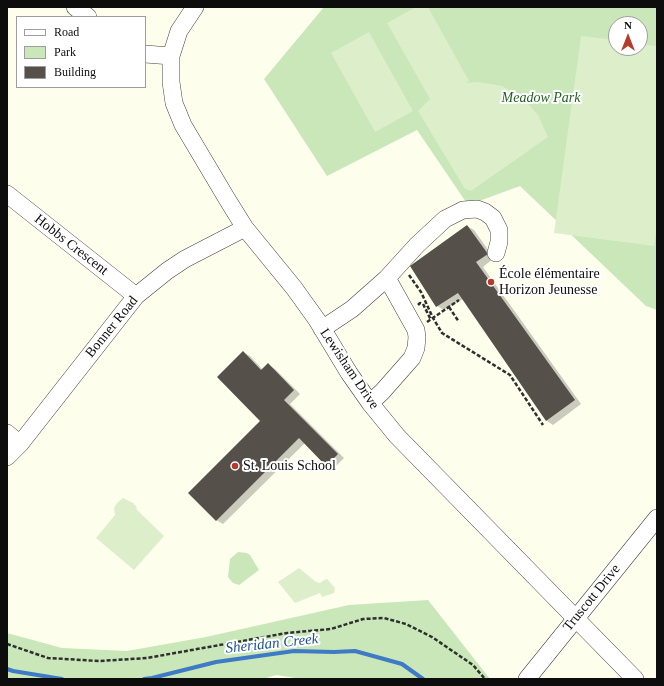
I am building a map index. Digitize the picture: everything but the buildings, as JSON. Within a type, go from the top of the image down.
[{"type":"street","points":[[75,7],[87,16]]},
{"type":"street","name":"Lewisham Drive","points":[[195,7],[179,31],[171,56],[170,82],[174,103],[183,125],[245,228],[294,288],[322,329],[349,373],[370,403],[397,436],[635,679]]},
{"type":"street","points":[[146,54],[171,56]]},
{"type":"street","name":"Hobbs Crescent","points":[[7,194],[136,296]]},
{"type":"street","points":[[322,329],[352,309],[387,278],[417,244],[445,218],[463,210],[477,209],[485,212],[493,218],[499,230],[499,242],[496,253]]},
{"type":"street","name":"Bonner Road","points":[[7,457],[20,444],[136,296],[167,271],[185,259],[245,228]]},
{"type":"street","points":[[370,403],[382,392],[412,358],[416,348],[416,330],[387,278]]},
{"type":"street","points":[[7,433],[20,444]]},
{"type":"street","name":"Truscott Drive","points":[[527,679],[657,518]]},
{"type":"path","points":[[400,263],[422,292],[433,318],[442,333],[510,375],[543,425]]},
{"type":"path","points":[[416,330],[459,300]]},
{"type":"path","points":[[449,307],[459,322]]},
{"type":"path","points":[[7,644],[48,658],[99,661],[147,658],[287,633],[331,629],[363,619],[384,618],[406,624],[432,637],[473,665],[485,679]]},
{"type":"green space","name":"Meadow Park","points":[[324,7],[657,7],[657,310],[646,306],[520,186],[468,205],[417,130],[327,176],[264,79]]},
{"type":"green space","points":[[416,7],[428,7],[469,81],[465,83],[479,82],[502,86],[523,98],[538,115],[548,137],[471,191],[465,189],[418,111],[430,99],[387,23]]},
{"type":"green space","points":[[369,32],[413,111],[375,132],[331,53]]},
{"type":"green space","points":[[581,36],[608,39],[608,56],[648,56],[648,45],[657,46],[657,227],[654,246],[554,233]]},
{"type":"green space","points":[[123,498],[133,503],[137,510],[164,536],[134,570],[96,538],[115,515],[114,508]]},
{"type":"green space","points":[[238,552],[247,553],[250,555],[259,570],[239,585],[233,583],[228,577],[230,559]]},
{"type":"green space","points":[[299,568],[316,582],[320,583],[327,579],[335,588],[334,593],[322,597],[320,593],[295,603],[278,582]]},
{"type":"green space","points":[[428,600],[490,679],[302,679],[276,675],[263,679],[7,679],[7,633],[62,648],[127,651],[206,637],[349,605]]},
{"type":"waterway","name":"Sheridan Creek","points":[[144,679],[216,662],[294,651],[355,651],[402,664],[423,679]]},
{"type":"waterway","name":"Sheridan Creek","points":[[7,669],[62,679]]},
{"type":"place","name":"École élémentaire Horizon Jeunesse","points":[[491,282]]},
{"type":"place","name":"St. Louis School","points":[[235,466]]}]
